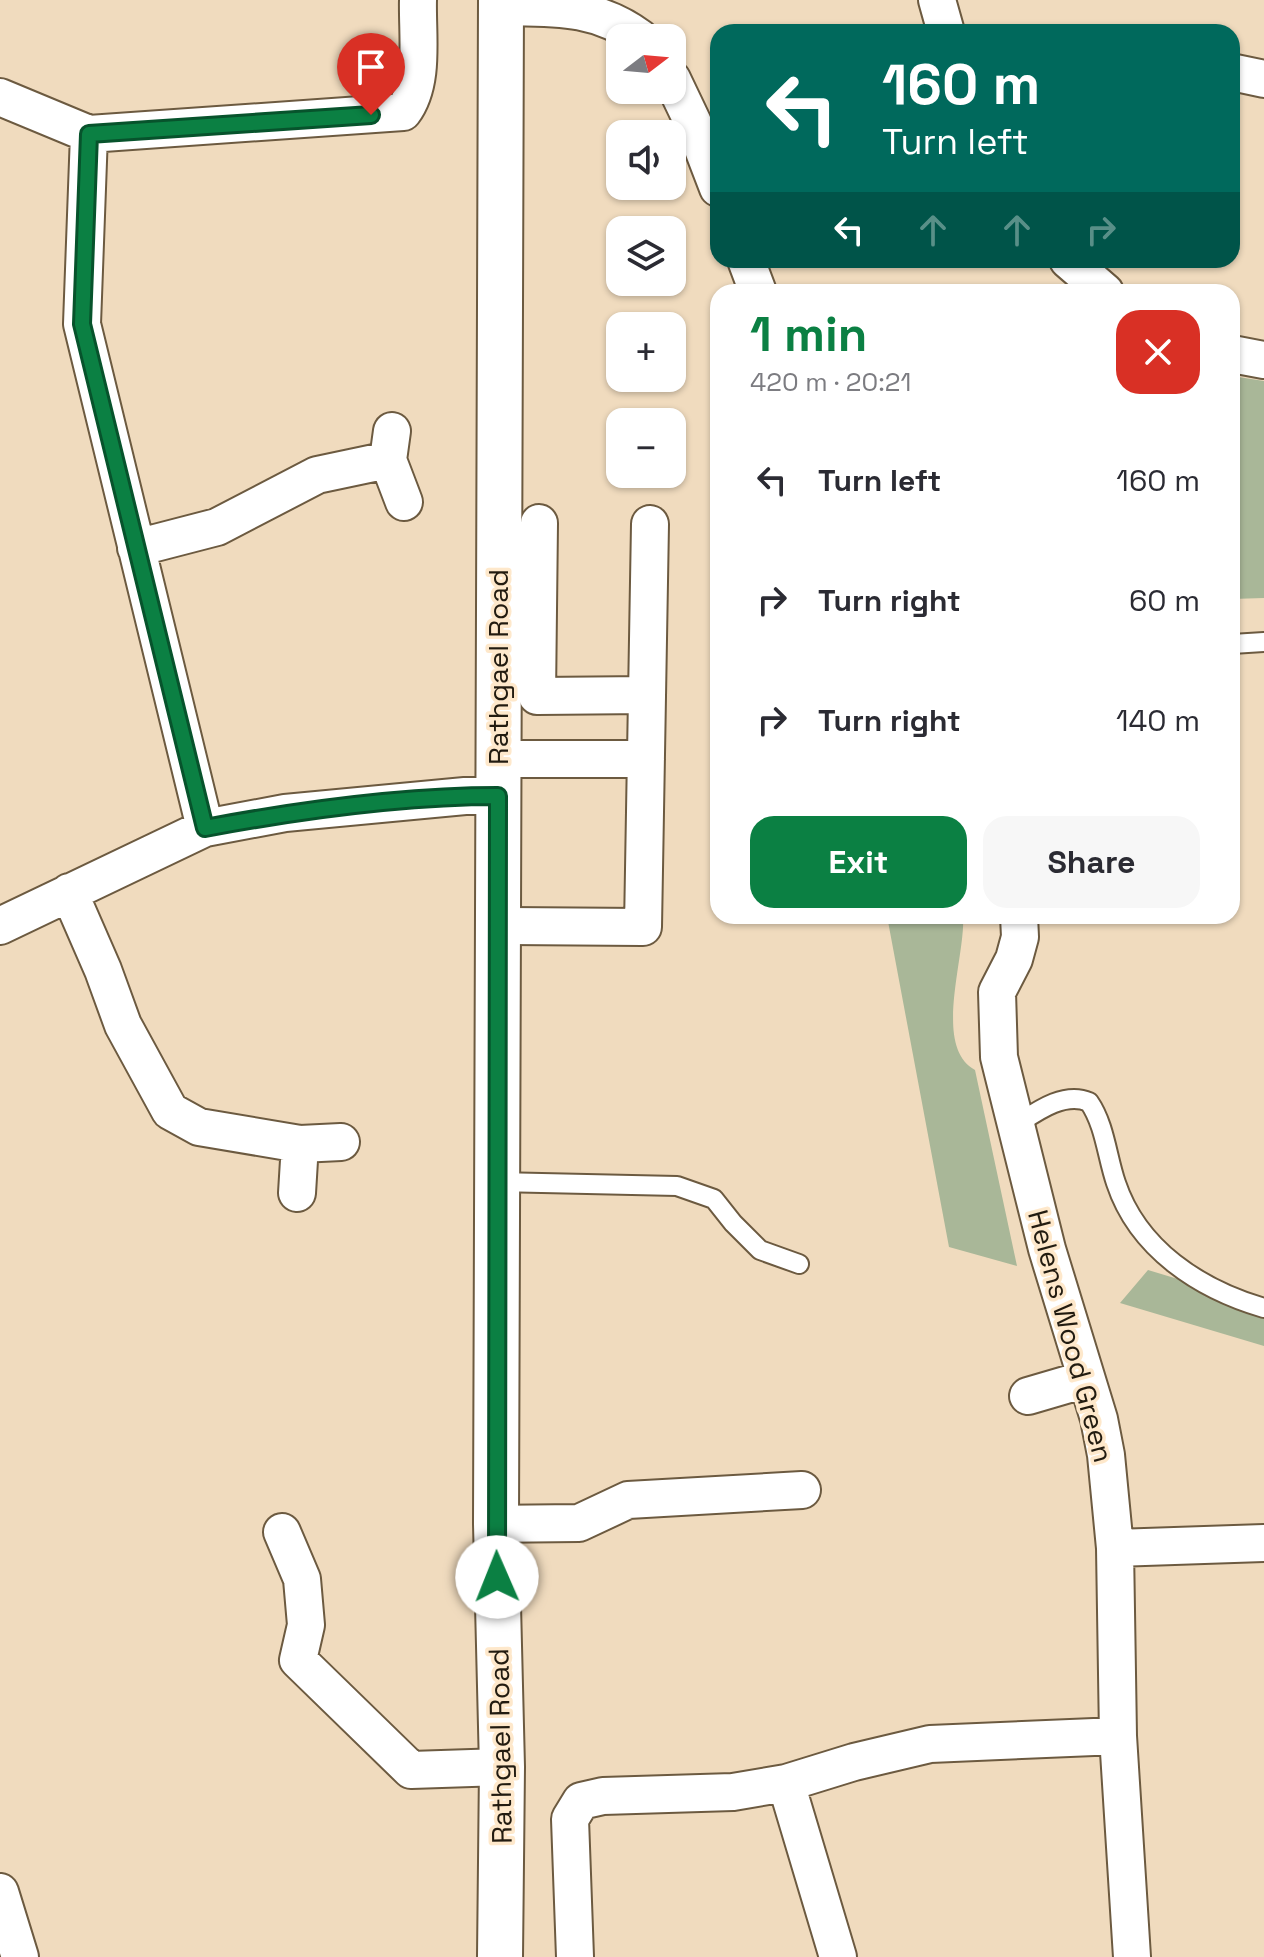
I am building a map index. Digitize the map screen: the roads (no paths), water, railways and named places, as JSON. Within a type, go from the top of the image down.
[{"type":"street","points":[[0,97],[89,134],[403,112],[413,99],[416,84],[418,0]]},
{"type":"street","points":[[937,0],[944,24]]},
{"type":"street","points":[[501,4],[593,13],[619,24]]},
{"type":"street","name":"Rathgael Road","points":[[500,1957],[502,1767],[496,1524],[501,4]]},
{"type":"street","points":[[684,104],[710,167]]},
{"type":"street","points":[[89,134],[82,324],[205,828]]},
{"type":"street","points":[[1077,268],[1096,284]]},
{"type":"street","points":[[1240,356],[1264,360]]},
{"type":"street","points":[[136,548],[217,527],[317,475],[390,445],[404,502]]},
{"type":"street","points":[[539,523],[537,696],[647,695]]},
{"type":"street","points":[[498,926],[643,927],[650,524]]},
{"type":"street","points":[[0,926],[205,828],[285,813],[465,796],[498,778],[646,759]]},
{"type":"street","points":[[69,892],[123,1025],[170,1111],[199,1127],[300,1144],[341,1142]]},
{"type":"street","name":"Helens Wood Green","points":[[1019,924],[1020,937],[1014,959],[997,992],[995,1011],[999,1057],[1047,1249],[1099,1419],[1106,1455],[1115,1548],[1118,1736],[1132,1957]]},
{"type":"street","points":[[297,1193],[300,1144]]},
{"type":"street","points":[[1028,1396],[1086,1379]]},
{"type":"street","points":[[496,1524],[579,1523],[628,1500],[781,1502]]},
{"type":"street","points":[[282,1532],[302,1579],[306,1625],[298,1660],[411,1770],[502,1767]]},
{"type":"street","points":[[1115,1548],[1264,1543]]},
{"type":"street","points":[[575,1957],[570,1819],[581,1801],[603,1796],[733,1792],[786,1783],[854,1762],[930,1744],[1118,1736]]},
{"type":"street","points":[[786,1783],[838,1957]]},
{"type":"street","points":[[0,1892],[20,1957]]},
{"type":"lane","points":[[1240,644],[1264,642]]},
{"type":"lane","points":[[1016,1125],[1058,1102],[1076,1098],[1089,1102],[1098,1118],[1125,1205],[1144,1236],[1185,1273],[1234,1299],[1264,1308]]},
{"type":"lane","points":[[499,1182],[677,1186],[714,1199],[760,1250],[799,1264]]}]
